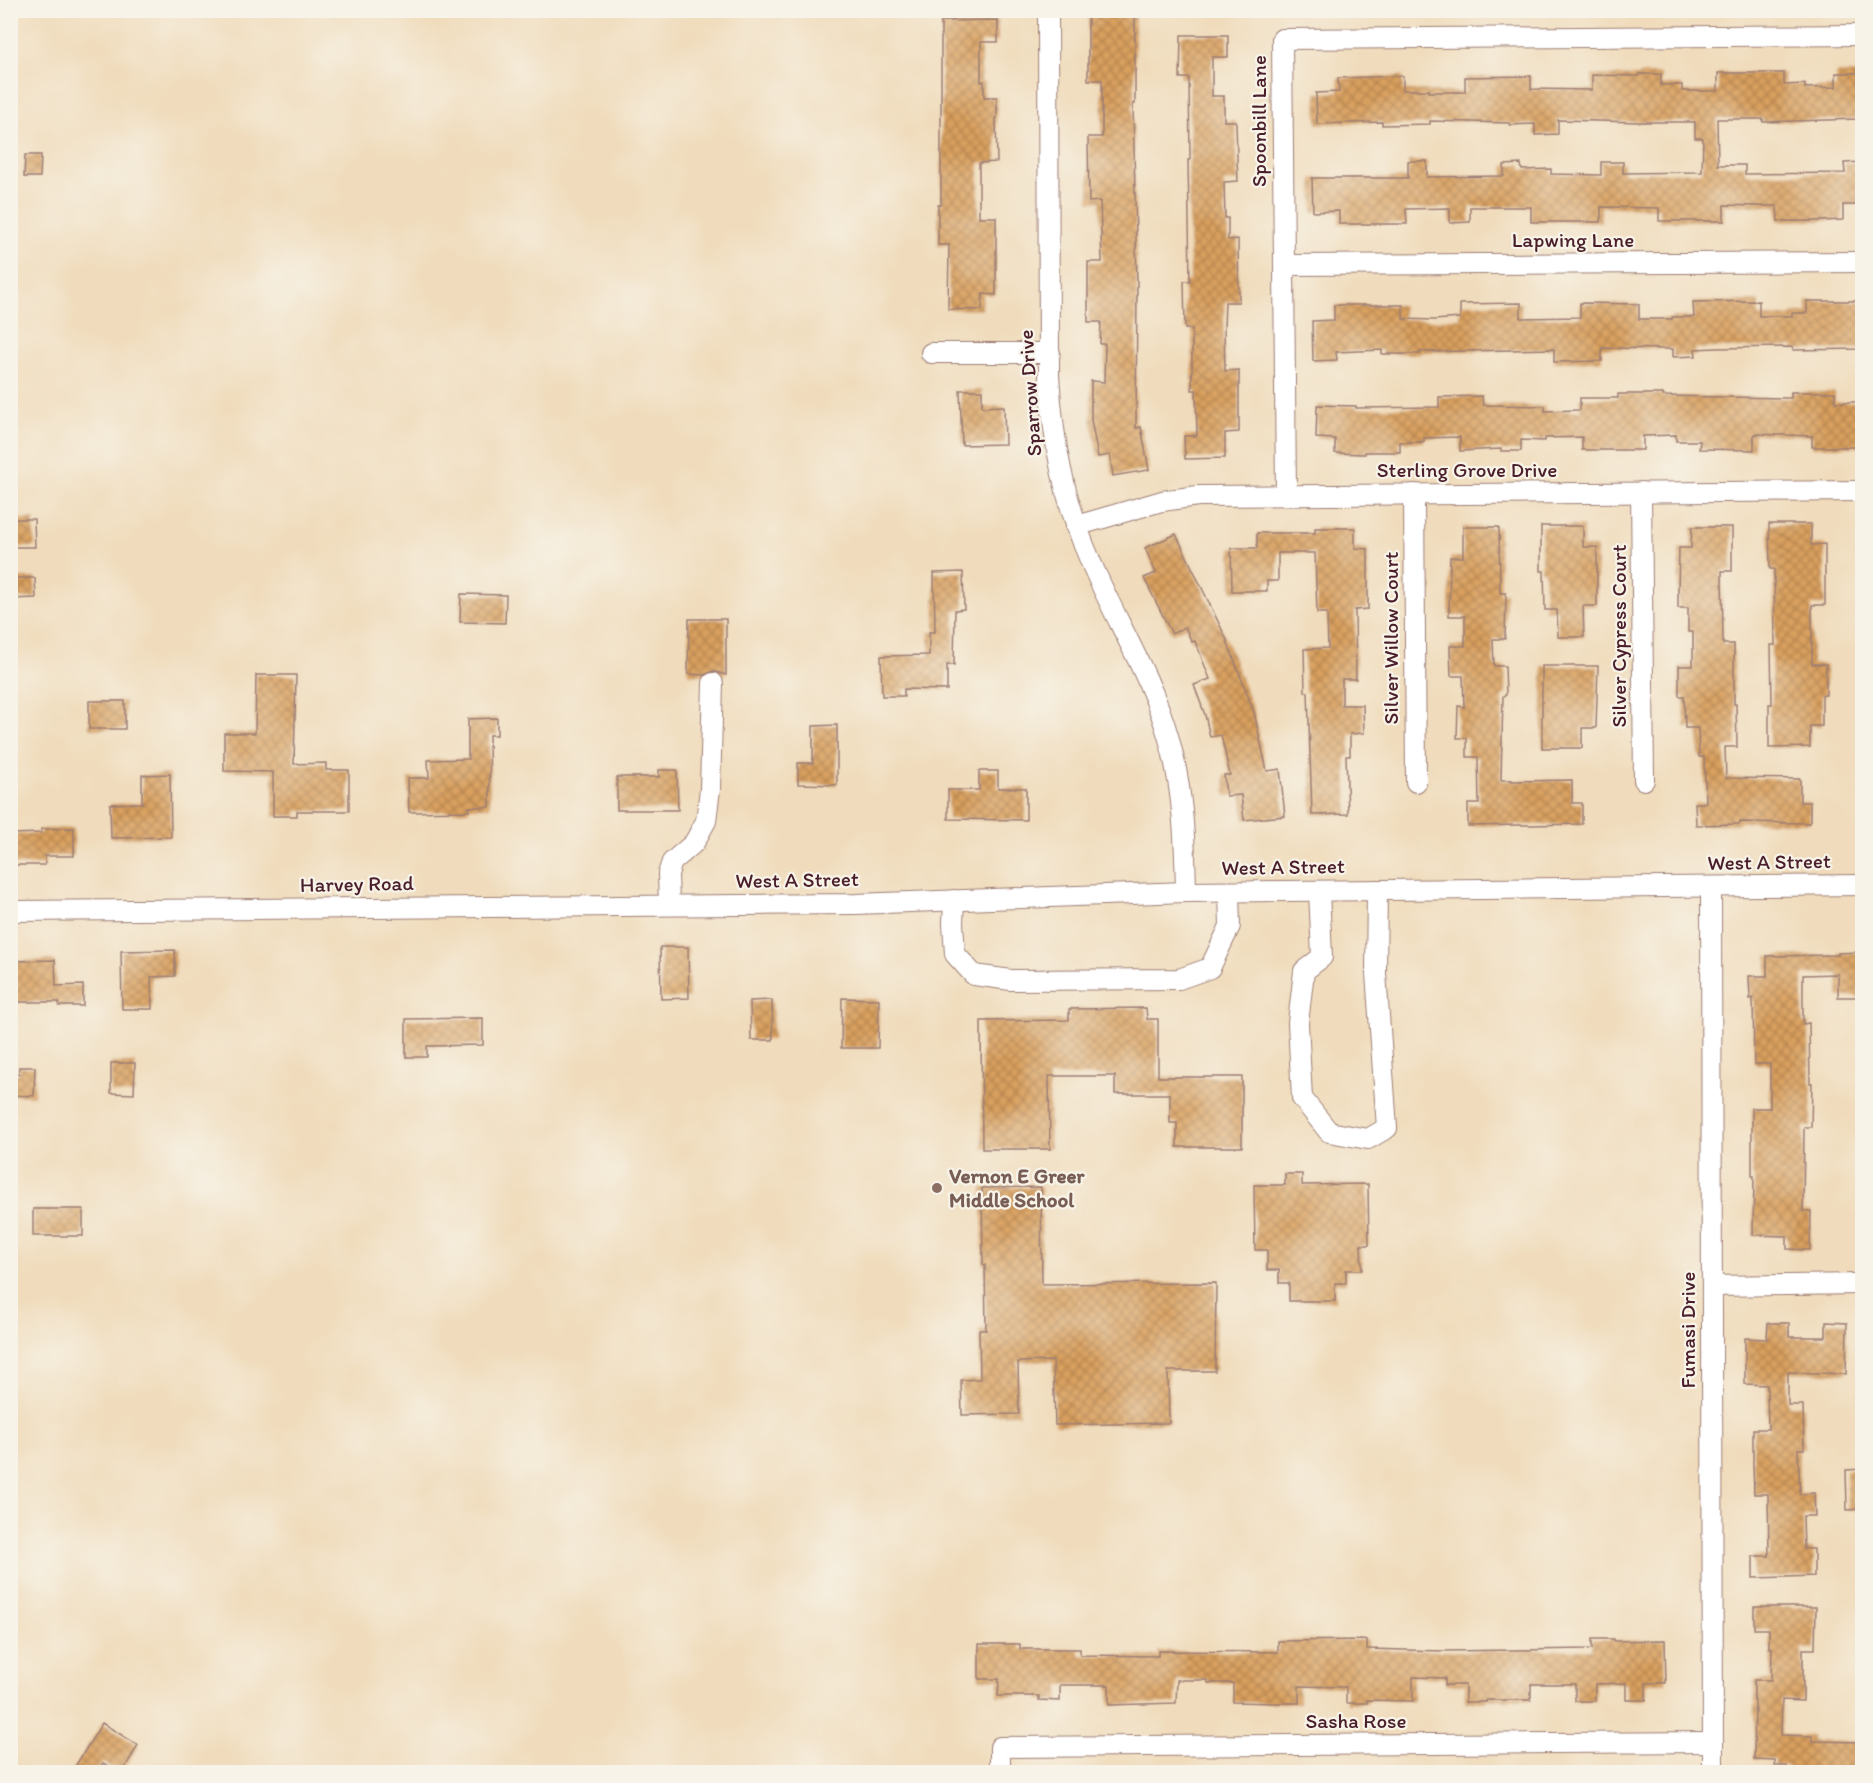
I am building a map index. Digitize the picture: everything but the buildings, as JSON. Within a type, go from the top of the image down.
[{"type":"street","name":"Sparrow Drive","points":[[1048,10],[1052,423],[1062,478],[1076,526],[1090,562],[1153,693],[1169,739],[1180,787],[1185,827],[1186,892]]},
{"type":"street","name":"Spoonbill Lane","points":[[1286,495],[1282,39],[1863,35]]},
{"type":"street","name":"Lapwing Lane","points":[[1284,265],[1863,262]]},
{"type":"street","points":[[932,353],[1050,353]]},
{"type":"street","name":"Sterling Grove Drive","points":[[1076,526],[1162,501],[1198,496],[1863,490]]},
{"type":"street","name":"Silver Cypress Court","points":[[1641,492],[1644,780]]},
{"type":"street","name":"Silver Willow Court","points":[[1414,494],[1416,782]]},
{"type":"street","points":[[669,906],[668,874],[672,862],[694,843],[706,821],[710,789],[713,683]]},
{"type":"street","name":"West A Street","points":[[704,905],[856,904],[1186,892],[1863,885]]},
{"type":"street","name":"Fumasi Drive","points":[[1711,887],[1713,1773]]},
{"type":"street","points":[[1319,891],[1322,957],[1304,971],[1298,1023],[1302,1098],[1329,1132],[1368,1139],[1387,1128],[1376,973],[1377,890]]},
{"type":"street","points":[[954,900],[955,954],[974,975],[1011,980],[1179,979],[1210,968],[1230,926],[1228,892]]},
{"type":"street","name":"Harvey Road","points":[[10,911],[704,905]]},
{"type":"street","points":[[1712,1286],[1863,1284]]},
{"type":"street","name":"Sasha Rose","points":[[1000,1773],[1000,1747],[1713,1742]]},
{"type":"place","name":"Vernon E Greer Middle School","points":[[937,1188]]}]
